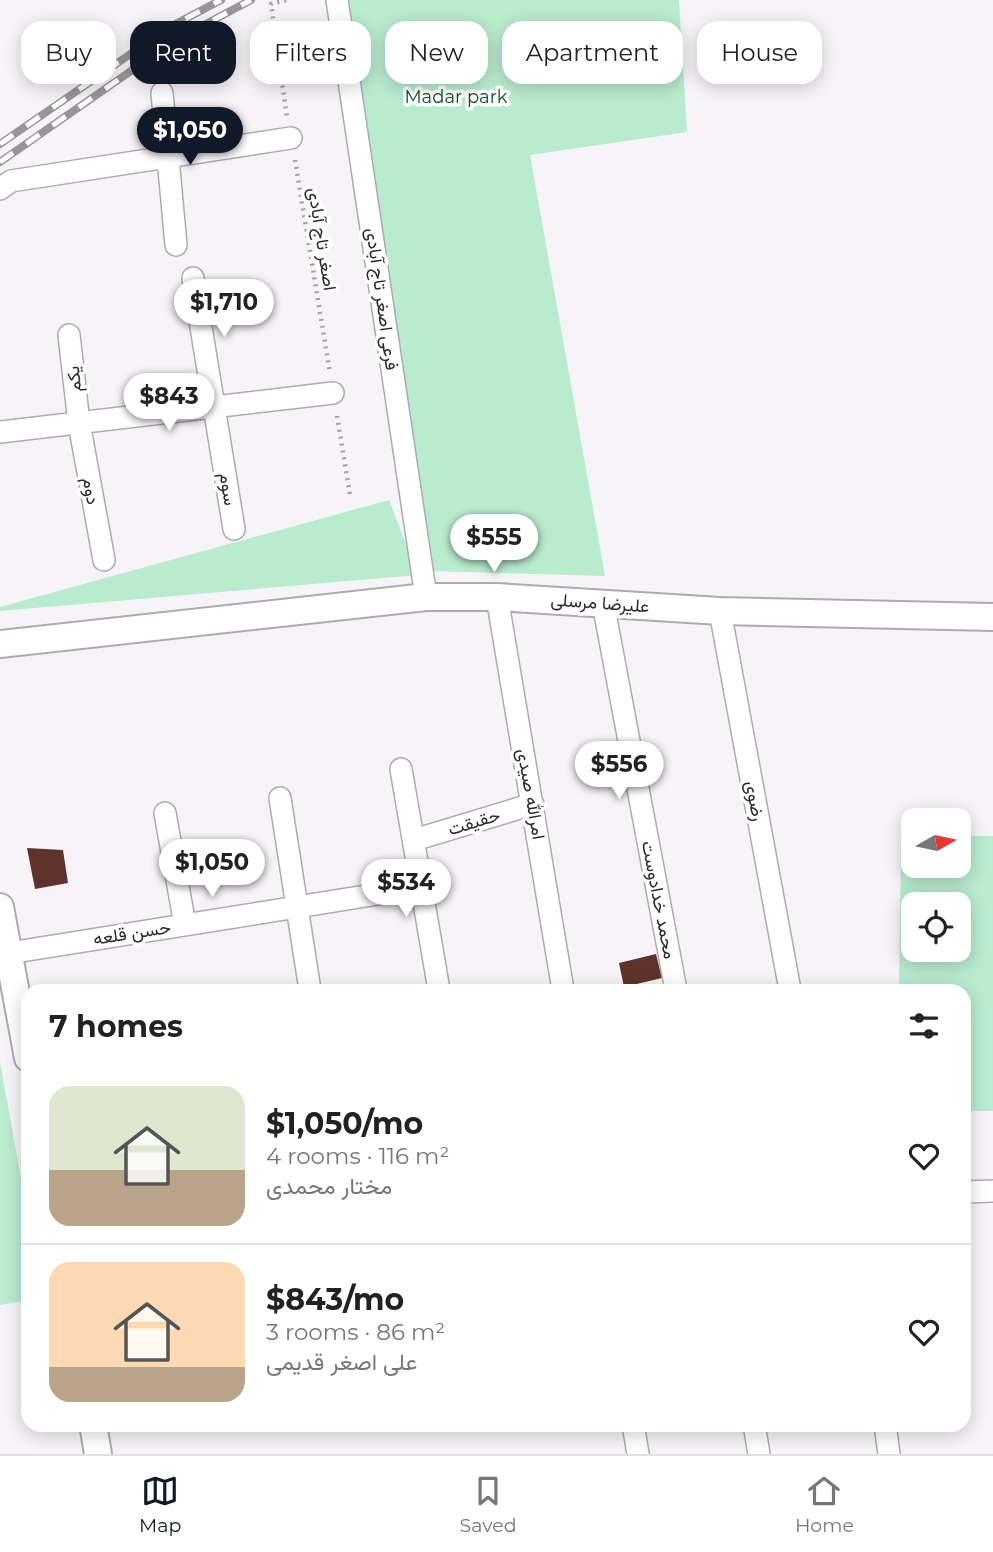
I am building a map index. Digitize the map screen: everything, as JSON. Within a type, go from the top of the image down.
[{"type":"street","name":"فرعی اصغر تاج آبادی","points":[[337,0],[426,597]]},
{"type":"street","points":[[162,93],[176,245]]},
{"type":"street","points":[[0,190],[11,181],[291,138]]},
{"type":"street","name":"سوم","points":[[192,278],[234,529]]},
{"type":"street","name":"یکم","points":[[69,335],[79,423]]},
{"type":"street","points":[[0,432],[333,393]]},
{"type":"street","name":"دوم","points":[[79,423],[104,560]]},
{"type":"street","name":"علیرضا مرسلی","points":[[0,644],[426,597],[497,597],[720,611],[993,617]]},
{"type":"street","name":"امرالله صیدی","points":[[497,597],[562,984]]},
{"type":"street","name":"محمد خدادوست","points":[[603,603],[675,984]]},
{"type":"street","name":"رضوی","points":[[720,611],[789,984]]},
{"type":"street","points":[[401,769],[438,984]]},
{"type":"street","points":[[280,798],[309,984]]},
{"type":"street","name":"حقیقت","points":[[414,841],[533,804]]},
{"type":"street","points":[[165,813],[185,925]]},
{"type":"street","name":"حسن قلعه","points":[[9,953],[422,887]]},
{"type":"street","points":[[0,907],[21,1019]]},
{"type":"street","points":[[971,1192],[993,1191]]},
{"type":"street","points":[[94,1432],[98,1454]]},
{"type":"street","points":[[634,1432],[638,1454]]},
{"type":"street","points":[[755,1432],[759,1454]]},
{"type":"street","points":[[886,1432],[889,1454]]},
{"type":"path","name":"اصغر تاج آبادی","points":[[286,0],[271,4],[350,495]]},
{"type":"green space","name":"Madar park","points":[[346,0],[679,0],[680,21],[502,21],[502,84],[683,84],[683,66],[687,132],[530,155],[605,576],[432,571],[359,84],[371,84],[371,21],[349,21]]},
{"type":"green space","points":[[389,500],[418,575],[0,611],[0,607]]},
{"type":"green space","points":[[901,835],[901,878],[971,878],[971,836],[993,836],[993,1111],[971,1111],[971,984],[899,984]]},
{"type":"green space","points":[[0,1062],[21,1178],[21,1301],[0,1305]]},
{"type":"building","points":[[27,848],[63,850],[68,883],[35,889]]},
{"type":"building","points":[[656,954],[662,978],[623,984],[619,963]]},
{"type":"railway","points":[[0,144],[168,28],[221,0]]},
{"type":"railway","points":[[0,162],[174,41],[251,0]]}]
